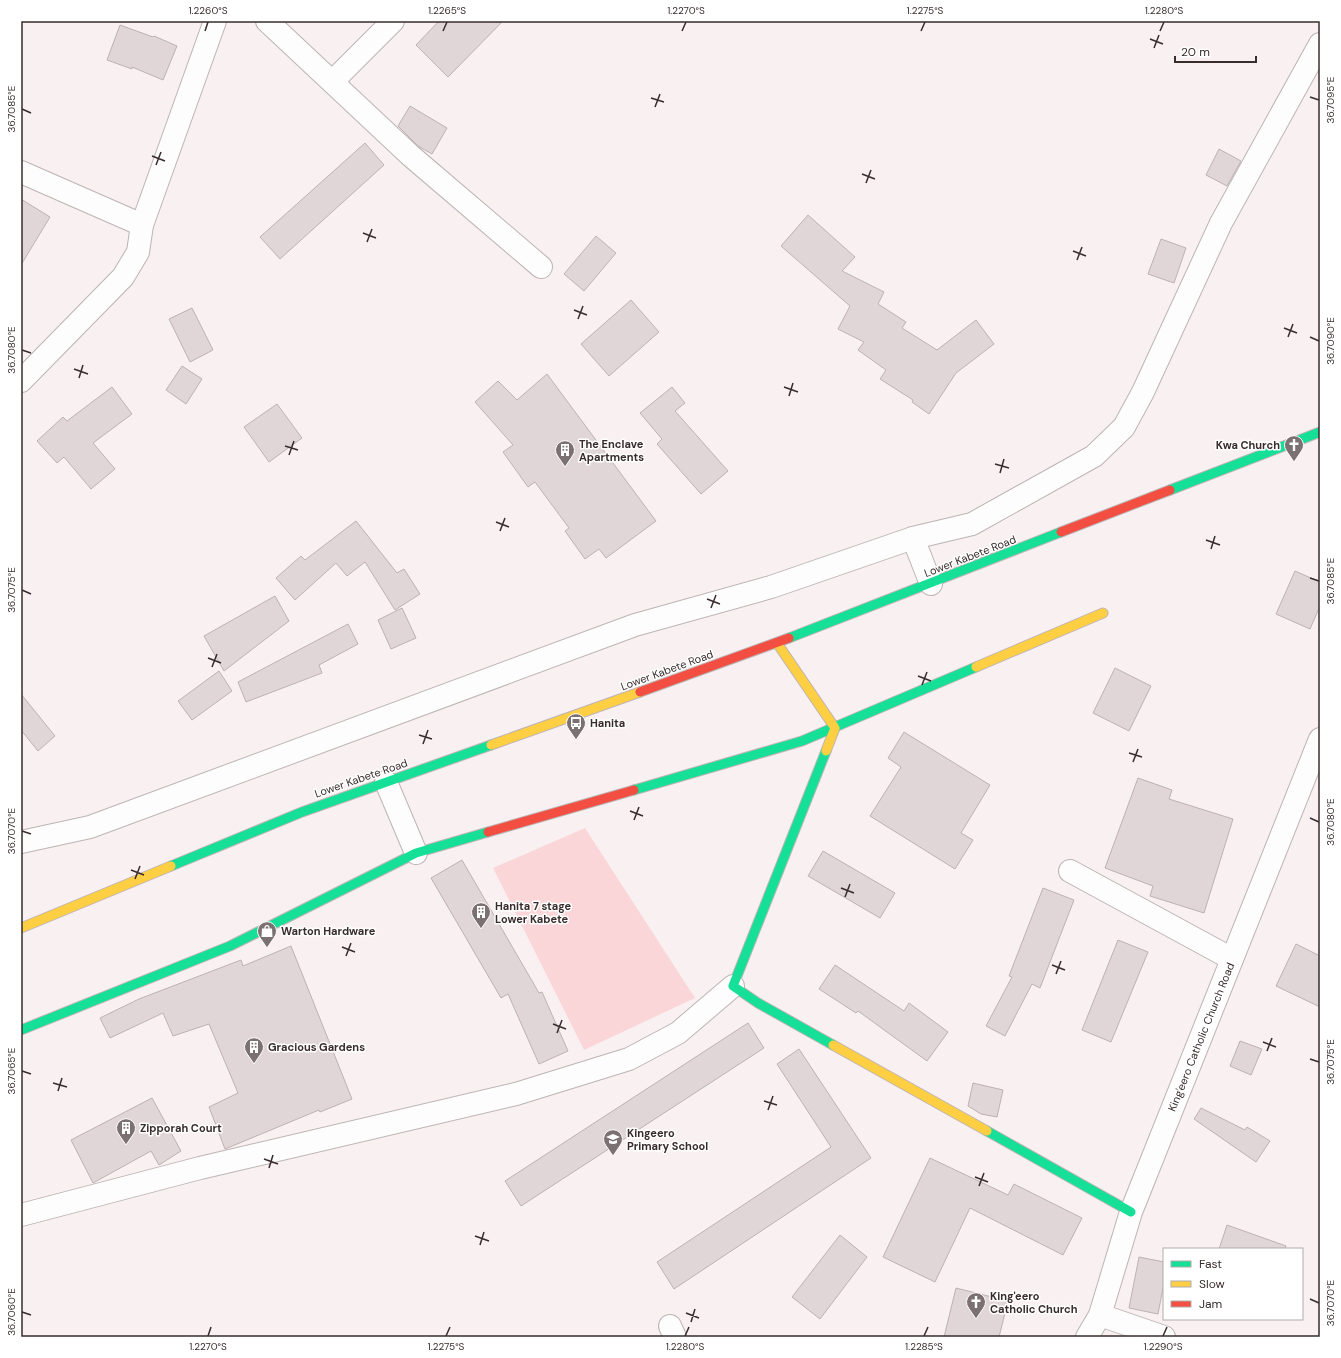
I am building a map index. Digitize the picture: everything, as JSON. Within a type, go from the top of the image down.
[{"type":"street","points":[[21,381],[124,276],[138,252],[142,225],[215,21]]},
{"type":"street","points":[[267,21],[333,81],[411,156],[541,267]]},
{"type":"street","points":[[333,81],[393,21]]},
{"type":"street","points":[[21,842],[90,827],[635,625],[772,587],[913,538],[972,524],[1094,456],[1124,428],[1143,392],[1221,223],[1320,44]]},
{"type":"street","points":[[21,172],[142,225]]},
{"type":"street","name":"Lower Kabete Road","points":[[21,928],[302,812],[776,643],[932,584],[1320,432]]},
{"type":"street","points":[[913,538],[932,584]]},
{"type":"street","points":[[21,1030],[230,946],[416,853],[802,742],[1103,613]]},
{"type":"street","points":[[776,643],[835,728]]},
{"type":"street","points":[[21,1215],[200,1168],[516,1094],[629,1059],[678,1033],[733,986],[835,728]]},
{"type":"street","name":"King'eero Catholic Church Road","points":[[1087,1337],[1100,1315],[1131,1212],[1320,739]]},
{"type":"street","points":[[386,782],[416,853]]},
{"type":"street","points":[[1070,871],[1232,959]]},
{"type":"street","points":[[733,986],[758,1002],[1131,1212]]},
{"type":"street","points":[[1100,1315],[1164,1337]]},
{"type":"shaded area","points":[[585,828],[695,998],[584,1050],[493,868]]},
{"type":"building","points":[[439,21],[503,21],[448,77],[416,45]]},
{"type":"building","points":[[120,25],[153,37],[154,36],[177,46],[163,80],[132,67],[132,69],[107,60]]},
{"type":"building","points":[[410,106],[447,128],[432,154],[418,146],[398,126]]},
{"type":"building","points":[[365,143],[384,165],[280,259],[260,237]]},
{"type":"building","points":[[1219,149],[1241,161],[1227,186],[1206,175]]},
{"type":"building","points":[[21,199],[50,217],[21,265]]},
{"type":"building","points":[[808,215],[855,257],[842,271],[884,292],[878,304],[906,322],[902,328],[937,350],[976,320],[994,344],[956,373],[929,414],[912,402],[913,400],[880,379],[886,370],[858,350],[864,342],[838,329],[850,306],[781,246]]},
{"type":"building","points":[[596,236],[616,253],[584,291],[564,274]]},
{"type":"building","points":[[1161,239],[1186,248],[1174,283],[1148,274]]},
{"type":"building","points":[[631,300],[659,332],[609,376],[581,344]]},
{"type":"building","points":[[192,308],[213,350],[190,362],[169,319]]},
{"type":"building","points":[[182,366],[202,379],[186,404],[166,390]]},
{"type":"building","name":"The Enclave Apartments","points":[[547,374],[656,521],[606,558],[599,549],[585,559],[565,531],[569,528],[535,482],[528,487],[503,452],[513,445],[475,402],[498,381],[517,400]]},
{"type":"building","points":[[112,387],[132,414],[93,443],[115,469],[91,489],[64,457],[57,463],[37,441],[63,417],[67,421]]},
{"type":"building","points":[[672,387],[685,403],[675,411],[728,471],[701,494],[657,444],[662,439],[640,413]]},
{"type":"building","points":[[277,404],[302,438],[269,462],[244,427]]},
{"type":"building","points":[[356,521],[397,573],[404,569],[420,594],[395,610],[365,562],[347,576],[336,563],[295,600],[276,578],[301,556],[305,560]]},
{"type":"building","points":[[1295,571],[1320,582],[1320,606],[1310,629],[1276,614]]},
{"type":"building","points":[[275,596],[289,621],[224,671],[204,636]]},
{"type":"building","points":[[402,608],[416,638],[391,649],[378,620]]},
{"type":"building","points":[[348,624],[358,644],[319,665],[322,673],[246,702],[238,682]]},
{"type":"building","points":[[1115,668],[1151,686],[1129,731],[1093,713]]},
{"type":"building","points":[[219,671],[232,691],[192,720],[178,701]]},
{"type":"building","points":[[21,694],[55,736],[38,751],[21,730]]},
{"type":"building","points":[[904,732],[990,785],[961,833],[973,840],[955,869],[870,816],[901,767],[888,758]]},
{"type":"building","points":[[1138,778],[1172,790],[1169,799],[1233,819],[1204,913],[1150,896],[1153,886],[1105,868]]},
{"type":"building","points":[[823,851],[895,893],[880,918],[808,876]]},
{"type":"building","name":"Hanita 7 stage Lower Kabete","points":[[462,860],[539,993],[542,992],[568,1051],[539,1064],[508,994],[501,998],[431,878]]},
{"type":"building","points":[[1043,888],[1074,900],[1040,988],[1032,984],[1005,1036],[986,1026],[1012,977],[1009,976]]},
{"type":"building","points":[[1118,940],[1148,952],[1111,1042],[1082,1030]]},
{"type":"building","points":[[1296,944],[1320,956],[1320,1007],[1276,986]]},
{"type":"building","points":[[291,946],[352,1099],[320,1112],[319,1110],[225,1149],[209,1107],[238,1093],[209,1024],[173,1036],[163,1013],[110,1038],[100,1018],[139,999],[241,960],[243,966]]},
{"type":"building","points":[[835,965],[904,1011],[909,1003],[948,1032],[927,1061],[858,1011],[856,1013],[819,989]]},
{"type":"building","points":[[748,1023],[764,1048],[521,1206],[505,1181]]},
{"type":"building","points":[[1240,1041],[1262,1049],[1251,1075],[1230,1066]]},
{"type":"building","points":[[799,1049],[871,1158],[674,1289],[657,1262],[831,1147],[777,1064]]},
{"type":"building","points":[[973,1083],[1003,1090],[997,1117],[981,1114],[968,1106]]},
{"type":"building","name":"Zipporah Court","points":[[152,1098],[181,1151],[159,1165],[151,1151],[93,1183],[71,1140]]},
{"type":"building","points":[[1201,1108],[1245,1130],[1247,1127],[1270,1141],[1256,1162],[1194,1119]]},
{"type":"building","points":[[930,1158],[1008,1195],[1014,1184],[1082,1218],[1063,1255],[970,1208],[935,1282],[883,1257]]},
{"type":"building","points":[[1227,1225],[1286,1246],[1285,1248],[1219,1248]]},
{"type":"building","points":[[840,1235],[867,1257],[820,1319],[792,1297]]},
{"type":"building","points":[[1139,1257],[1163,1262],[1163,1288],[1158,1314],[1129,1308]]},
{"type":"building","name":"King'eero Catholic Church","points":[[956,1288],[1008,1301],[999,1337],[944,1337]]},
{"type":"traffic: fast","points":[[1170,490],[1320,432]]},
{"type":"traffic: fast","points":[[789,638],[1061,532]]},
{"type":"traffic: fast","points":[[634,790],[802,741],[976,667]]},
{"type":"traffic: fast","points":[[171,866],[302,812],[491,745]]},
{"type":"traffic: fast","points":[[826,751],[733,986],[758,1003],[833,1045]]},
{"type":"traffic: fast","points":[[21,1030],[230,946],[416,853],[488,832]]},
{"type":"traffic: fast","points":[[987,1131],[1131,1212]]},
{"type":"traffic: slow","points":[[976,667],[1103,613]]},
{"type":"traffic: slow","points":[[777,643],[835,728],[826,751]]},
{"type":"traffic: slow","points":[[491,745],[640,692]]},
{"type":"traffic: slow","points":[[21,928],[171,866]]},
{"type":"traffic: slow","points":[[833,1045],[987,1131]]},
{"type":"traffic: jam","points":[[1061,532],[1170,490]]},
{"type":"traffic: jam","points":[[640,692],[789,638]]},
{"type":"traffic: jam","points":[[488,832],[634,790]]},
{"type":"place","name":"Kwa Church","points":[[1294,462]]},
{"type":"place","name":"The Enclave Apartments","points":[[565,467]]},
{"type":"place","name":"Hanita","points":[[576,740]]},
{"type":"place","name":"Hanita 7 stage Lower Kabete","points":[[481,929]]},
{"type":"place","name":"Warton Hardware","points":[[267,948]]},
{"type":"place","name":"Gracious Gardens","points":[[254,1064]]},
{"type":"place","name":"Zipporah Court","points":[[126,1145]]},
{"type":"place","name":"Kingeero Primary School","points":[[613,1156]]},
{"type":"place","name":"King'eero Catholic Church","points":[[976,1319]]}]
